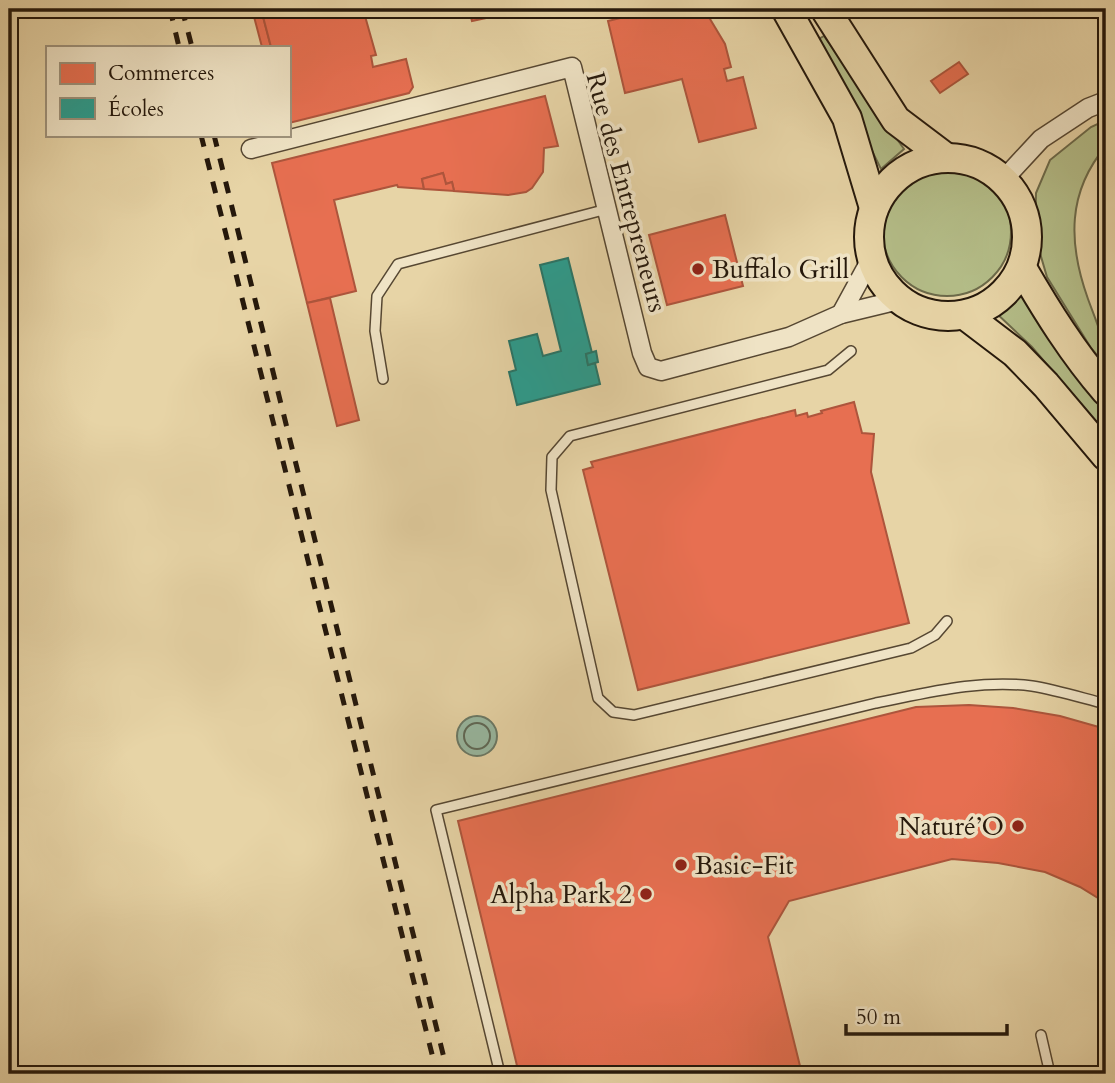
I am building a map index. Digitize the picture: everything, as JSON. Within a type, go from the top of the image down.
[{"type":"main road","points":[[786,9],[847,118],[874,208]]},
{"type":"main road","points":[[825,9],[896,120],[945,158]]},
{"type":"main road","points":[[945,158],[967,160],[986,167],[1003,180],[1018,200],[1026,223],[1027,248],[1022,268],[1006,292],[988,306],[965,315],[942,317],[919,312],[899,300],[882,282],[871,259],[868,233],[874,208],[885,188],[902,172],[923,162],[945,158]]},
{"type":"main road","points":[[1022,268],[1050,316],[1106,391]]},
{"type":"main road","points":[[965,315],[1015,353],[1097,446]]},
{"type":"street","name":"Rue des Entrepreneurs","points":[[251,149],[572,67],[642,353],[648,367],[661,371],[789,337],[841,314]]},
{"type":"street","points":[[1003,180],[1041,139],[1088,108],[1106,101]]},
{"type":"street","points":[[841,314],[871,259]]},
{"type":"street","points":[[841,314],[899,300]]},
{"type":"lane","points":[[383,379],[374,331],[377,296],[398,264],[607,209]]},
{"type":"lane","points":[[851,351],[828,370],[570,436],[552,457],[551,490],[598,698],[613,712],[634,715],[911,648],[935,635],[947,621]]},
{"type":"lane","points":[[1097,446],[1106,464]]},
{"type":"lane","points":[[500,1074],[436,810],[876,703],[937,691],[984,685],[1032,686],[1106,704]]},
{"type":"lane","points":[[1041,1035],[1050,1074]]},
{"type":"shaded area","points":[[824,36],[904,149],[881,169],[817,40]]},
{"type":"shaded area","points":[[1106,120],[1106,146],[1093,163],[1078,200],[1075,238],[1081,278],[1102,340],[1106,366],[1091,348],[1047,277],[1035,236],[1036,193],[1050,160],[1091,127]]},
{"type":"shaded area","points":[[947,168],[971,173],[992,187],[1006,208],[1011,232],[1006,256],[992,277],[971,291],[947,296],[923,291],[902,277],[888,256],[883,232],[888,208],[902,187],[923,173]]},
{"type":"shaded area","points":[[1021,287],[1085,384],[1106,409],[1106,434],[1032,347],[994,311]]},
{"type":"water","points":[[477,716],[491,722],[497,736],[491,750],[477,756],[463,750],[457,736],[463,722]]},
{"type":"building: Commerces","points":[[252,9],[261,9],[271,46],[262,46]]},
{"type":"building: Commerces","points":[[261,9],[363,9],[376,55],[371,56],[373,67],[406,59],[413,87],[409,93],[290,123],[290,46],[271,46]]},
{"type":"building: Commerces","points":[[501,9],[490,11],[491,17],[472,21],[469,10]]},
{"type":"building: Commerces","points":[[657,9],[704,9],[725,44],[731,67],[724,69],[727,81],[743,77],[756,128],[699,142],[682,79],[625,93],[608,21]]},
{"type":"building: Commerces","points":[[959,62],[968,74],[940,93],[931,81]]},
{"type":"building: Commerces","points":[[545,96],[558,146],[544,148],[543,172],[532,188],[526,192],[508,195],[454,191],[452,182],[446,184],[443,173],[422,179],[424,189],[397,185],[334,200],[356,291],[307,303],[272,163]]},
{"type":"building: Commerces","points":[[443,173],[446,184],[452,182],[454,191],[424,189],[422,179]]},
{"type":"building: Commerces","name":"Buffalo Grill","points":[[725,215],[743,286],[667,305],[649,235]]},
{"type":"building: Commerces","points":[[330,298],[359,420],[337,426],[307,303]]},
{"type":"building: Commerces","points":[[854,402],[862,433],[874,434],[871,472],[909,623],[638,690],[583,470],[593,467],[591,462],[795,410],[796,416],[807,413],[808,417]]},
{"type":"building: Commerces","name":"Alpha Park 2","points":[[969,705],[1013,708],[1060,716],[1106,729],[1106,903],[1080,887],[1045,872],[998,863],[952,859],[789,901],[768,937],[802,1074],[519,1074],[458,821],[916,707]]},
{"type":"building: Écoles","points":[[568,258],[592,353],[586,354],[588,365],[595,363],[600,384],[517,405],[509,372],[516,370],[509,341],[537,334],[543,356],[561,351],[540,265]]},
{"type":"building: Écoles","points":[[596,351],[598,362],[588,365],[586,354]]},
{"type":"railway","points":[[170,9],[179,46]]},
{"type":"railway","points":[[182,9],[192,46]]},
{"type":"railway","points":[[201,136],[437,1074]]},
{"type":"railway","points":[[214,136],[448,1074]]},
{"type":"place","name":"Buffalo Grill","points":[[698,269]]},
{"type":"place","name":"Naturé’O","points":[[1018,826]]},
{"type":"place","name":"Basic-Fit","points":[[681,865]]},
{"type":"place","name":"Alpha Park 2","points":[[646,894]]}]
